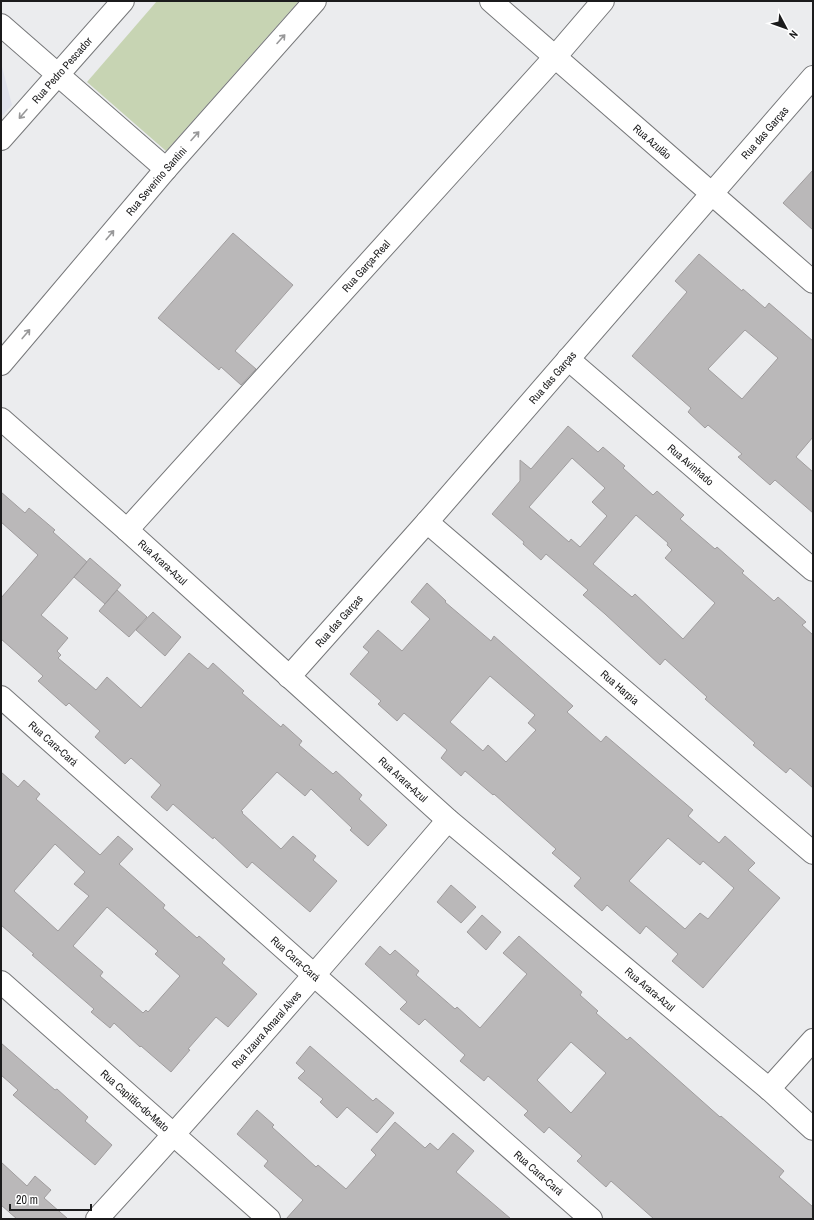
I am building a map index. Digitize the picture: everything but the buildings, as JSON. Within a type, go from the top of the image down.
[{"type":"street","name":"Rua Pedro Pescador","points":[[1,139],[123,1]]},
{"type":"street","name":"Rua Severino Santini","points":[[1,364],[166,169],[315,1]]},
{"type":"street","name":"Rua Azulão","points":[[491,1],[813,282]]},
{"type":"street","name":"Rua Garça-Real","points":[[127,530],[555,57],[603,1]]},
{"type":"street","points":[[1,25],[166,169]]},
{"type":"street","name":"Rua das Garças","points":[[289,677],[427,522],[813,77]]},
{"type":"street","name":"Rua Avinhado","points":[[568,359],[813,570]]},
{"type":"street","name":"Rua Arara-Azul","points":[[1,419],[127,530],[448,820],[769,1089],[813,1129]]},
{"type":"street","name":"Rua Harpia","points":[[427,522],[813,853]]},
{"type":"street","name":"Rua Cara-Cará","points":[[1,697],[314,976],[590,1219]]},
{"type":"street","name":"Rua Izaura Amaral Alves","points":[[98,1219],[174,1136],[448,820]]},
{"type":"street","name":"Rua Capitão-do-Mato","points":[[1,982],[269,1219]]},
{"type":"street","points":[[769,1089],[813,1040]]},
{"type":"shaded area","points":[[1,63],[12,105],[1,117]]},
{"type":"green space","points":[[157,1],[299,1],[166,151],[87,82]]}]
